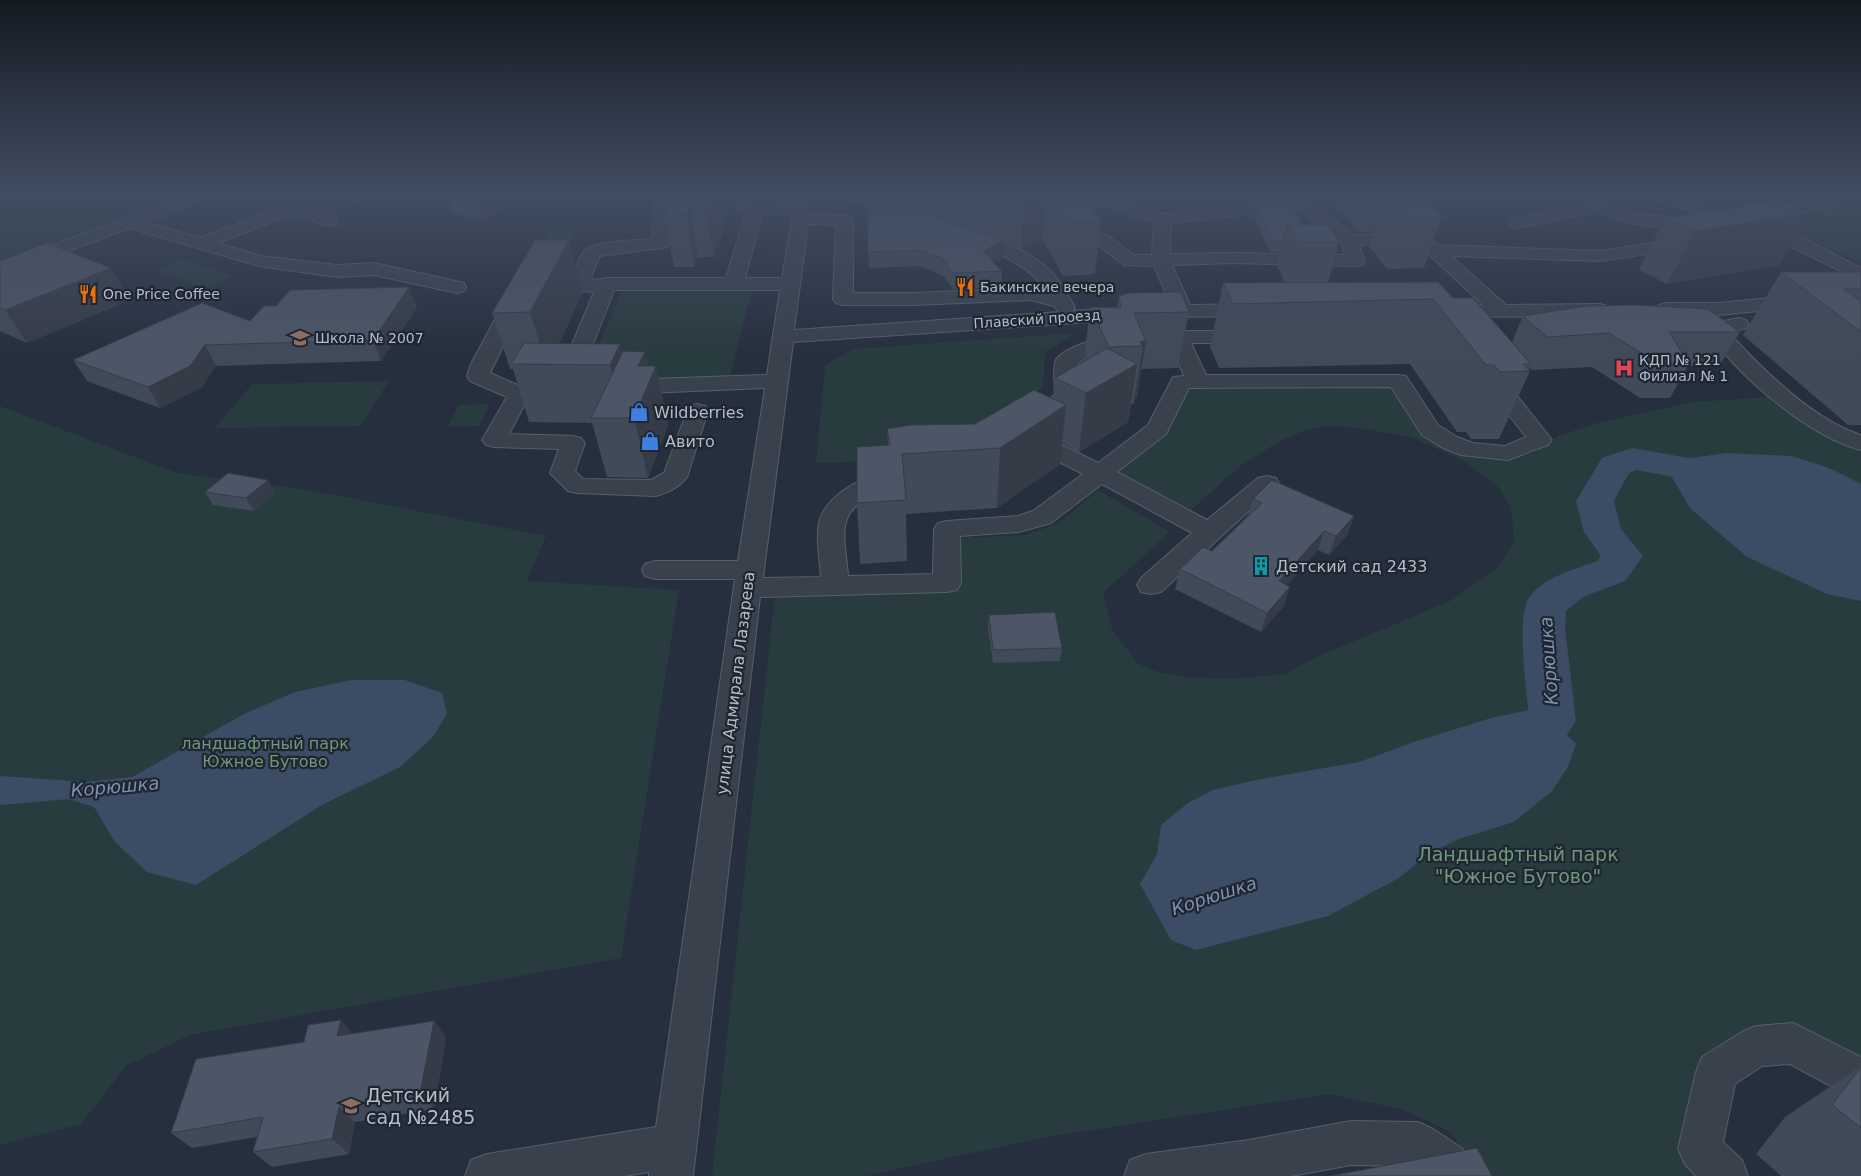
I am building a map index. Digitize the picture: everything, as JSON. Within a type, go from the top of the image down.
[{"type":"street","points":[[0,271],[65,247]]},
{"type":"street","points":[[210,247],[259,261],[337,271],[374,269],[456,287]]},
{"type":"street","points":[[617,247],[604,248],[592,253],[582,276],[589,287],[607,284],[791,284]]},
{"type":"street","points":[[734,284],[745,247]]},
{"type":"street","name":"улица Адмирала Лазарева","points":[[673,1161],[749,579],[791,284],[794,247]]},
{"type":"street","points":[[850,247],[843,299],[914,299],[1032,294],[1065,309]]},
{"type":"street","points":[[996,247],[1008,251],[1041,272],[1057,291],[1065,309]]},
{"type":"street","points":[[1112,247],[1130,261],[1234,258],[1356,261],[1351,247]]},
{"type":"street","points":[[1159,338],[1174,310],[1161,260],[1162,247]]},
{"type":"street","points":[[1431,247],[1500,310]]},
{"type":"street","points":[[1434,250],[1600,256],[1659,247]]},
{"type":"street","points":[[1806,247],[1861,275]]},
{"type":"street","points":[[583,390],[607,284]]},
{"type":"street","points":[[1652,310],[1718,309],[1861,295]]},
{"type":"street","points":[[517,298],[482,364],[478,376],[519,394],[707,382],[777,381]]},
{"type":"street","name":"Плавский проезд","points":[[783,336],[1065,309],[1270,310]]},
{"type":"street","points":[[1430,311],[1615,310]]},
{"type":"street","points":[[1793,321],[1726,326],[1723,338],[1743,362],[1823,428],[1861,443]]},
{"type":"street","points":[[1209,532],[1100,473],[1011,433],[1066,397],[1066,362],[1084,350],[1119,339],[1275,337]]},
{"type":"street","points":[[1159,338],[1198,382]]},
{"type":"street","points":[[656,570],[835,585],[947,583],[947,529],[1019,524],[1042,517],[1158,429],[1180,382],[1398,381],[1430,430],[1448,442],[1470,450],[1508,453],[1540,440],[1477,361]]},
{"type":"street","points":[[519,394],[494,440],[573,443],[562,473],[576,486],[656,488],[675,477],[697,411]]},
{"type":"street","points":[[835,585],[833,518],[844,501],[880,482],[913,476]]},
{"type":"street","points":[[1151,585],[1209,532],[1267,483]]},
{"type":"street","points":[[1726,1176],[1700,1149],[1717,1072],[1756,1046],[1793,1043],[1844,1070],[1861,1083]]},
{"type":"street","points":[[1146,1176],[1249,1162],[1350,1143],[1418,1144],[1446,1164],[1454,1176]]},
{"type":"street","points":[[486,1176],[673,1161]]},
{"type":"green space","points":[[0,247],[50,247],[0,266]]},
{"type":"green space","points":[[541,247],[566,247],[563,252],[538,252]]},
{"type":"green space","points":[[1822,247],[1861,247],[1861,262]]},
{"type":"green space","points":[[182,259],[231,276],[203,288],[155,270]]},
{"type":"green space","points":[[752,289],[728,384],[580,386],[623,290]]},
{"type":"green space","points":[[1077,333],[1045,352],[1043,388],[919,460],[816,463],[825,365],[853,349]]},
{"type":"green space","points":[[389,381],[360,426],[215,428],[252,384]]},
{"type":"green space","name":"Ландшафтный парк \"Южное Бутово\"","points":[[1395,385],[1422,430],[1474,454],[1529,455],[1550,444],[1558,436],[1597,423],[1693,402],[1770,397],[1807,423],[1861,448],[1861,1066],[1741,1038],[1707,1176],[1489,1176],[1447,1130],[1401,1109],[1329,1094],[1046,1137],[866,1176],[712,1176],[775,594],[958,590],[959,538],[1025,535],[1059,523],[1098,490],[1170,532],[1103,593],[1112,629],[1137,663],[1155,671],[1184,677],[1232,679],[1285,674],[1314,658],[1450,601],[1499,567],[1514,542],[1511,507],[1498,487],[1464,461],[1411,437],[1359,428],[1331,426],[1306,430],[1278,442],[1239,467],[1190,511],[1111,473],[1186,387]]},
{"type":"green space","points":[[490,404],[479,426],[447,427],[459,405]]},
{"type":"green space","name":"ландшафтный парк Южное Бутово","points":[[0,406],[177,473],[309,490],[546,536],[527,581],[679,590],[621,958],[190,1035],[126,1066],[81,1124],[0,1145]]},
{"type":"water","points":[[1726,453],[1792,456],[1829,468],[1861,484],[1861,601],[1827,594],[1747,557],[1690,508],[1667,469],[1671,461]]},
{"type":"water","points":[[351,680],[405,680],[442,693],[447,714],[432,738],[400,767],[322,805],[196,885],[147,872],[115,842],[94,807],[69,799],[0,805],[0,776],[86,782],[132,777],[244,714],[295,692]]},
{"type":"water","points":[[1535,709],[1553,721],[1576,744],[1568,767],[1552,791],[1514,822],[1459,839],[1428,854],[1399,878],[1328,916],[1196,950],[1171,940],[1140,884],[1157,854],[1161,825],[1188,803],[1213,790],[1256,780],[1359,762],[1414,742],[1491,718]]},
{"type":"building","points":[[37,247],[57,247],[111,268],[5,310],[0,308],[0,261]]},
{"type":"building","points":[[531,247],[565,247],[530,312],[492,313]]},
{"type":"building","points":[[868,247],[992,247],[983,251],[1002,271],[953,273],[943,259],[920,250],[868,252]]},
{"type":"building","points":[[1781,272],[1861,272],[1861,289],[1844,289],[1861,301],[1861,332]]},
{"type":"building","points":[[1438,282],[1453,298],[1473,298],[1531,364],[1523,364],[1530,371],[1500,372],[1494,365],[1486,365],[1433,299],[1233,304],[1223,283]]},
{"type":"building","points":[[409,287],[373,340],[205,345],[190,366],[148,387],[73,360],[202,303],[250,321],[264,306],[276,306],[290,290]]},
{"type":"building","points":[[1181,292],[1189,312],[1134,313],[1146,341],[1140,342],[1143,346],[1109,347],[1090,307],[1121,308],[1119,296],[1130,293]]},
{"type":"building","points":[[1634,305],[1708,309],[1740,332],[1669,332],[1689,364],[1659,364],[1609,333],[1547,337],[1523,316],[1586,306]]},
{"type":"building","points":[[524,343],[620,344],[610,365],[511,364]]},
{"type":"building","points":[[1107,348],[1137,364],[1086,393],[1055,378]]},
{"type":"building","points":[[623,351],[645,352],[638,366],[656,366],[634,418],[591,418]]},
{"type":"building","points":[[1034,390],[1066,405],[1000,448],[902,454],[906,500],[857,503],[857,447],[890,445],[887,429],[910,425],[975,424]]},
{"type":"building","points":[[228,473],[268,480],[246,498],[205,492]]},
{"type":"building","points":[[1272,480],[1354,516],[1336,536],[1324,531],[1279,581],[1290,587],[1267,613],[1180,569],[1203,547],[1212,551],[1262,503],[1253,499]]},
{"type":"building","points":[[1055,612],[1062,648],[993,650],[989,615]]},
{"type":"building","points":[[341,1020],[337,1036],[434,1021],[420,1093],[339,1107],[332,1139],[253,1152],[263,1117],[171,1133],[196,1059],[304,1042],[308,1025]]},
{"type":"building","points":[[1861,1067],[1861,1128],[1832,1105]]},
{"type":"building","points":[[1477,1148],[1492,1176],[1330,1176]]},
{"type":"waterway","name":"Корюшка","points":[[1520,766],[1553,721],[1544,628],[1545,606],[1568,587],[1611,571],[1623,556],[1603,532],[1595,501],[1615,466],[1632,459],[1723,475]]},
{"type":"place","name":"Бакинские вечера","points":[[965,287]]},
{"type":"place","name":"One Price Coffee","points":[[88,294]]},
{"type":"place","name":"Школа № 2007","points":[[300,338]]},
{"type":"place","name":"КДП № 121 Филиал № 1","points":[[1624,368]]},
{"type":"place","name":"Wildberries","points":[[639,412]]},
{"type":"place","name":"Авито","points":[[650,441]]},
{"type":"place","name":"Детский сад 2433","points":[[1261,566]]},
{"type":"place","name":"Детский сад №2485","points":[[351,1106]]}]
